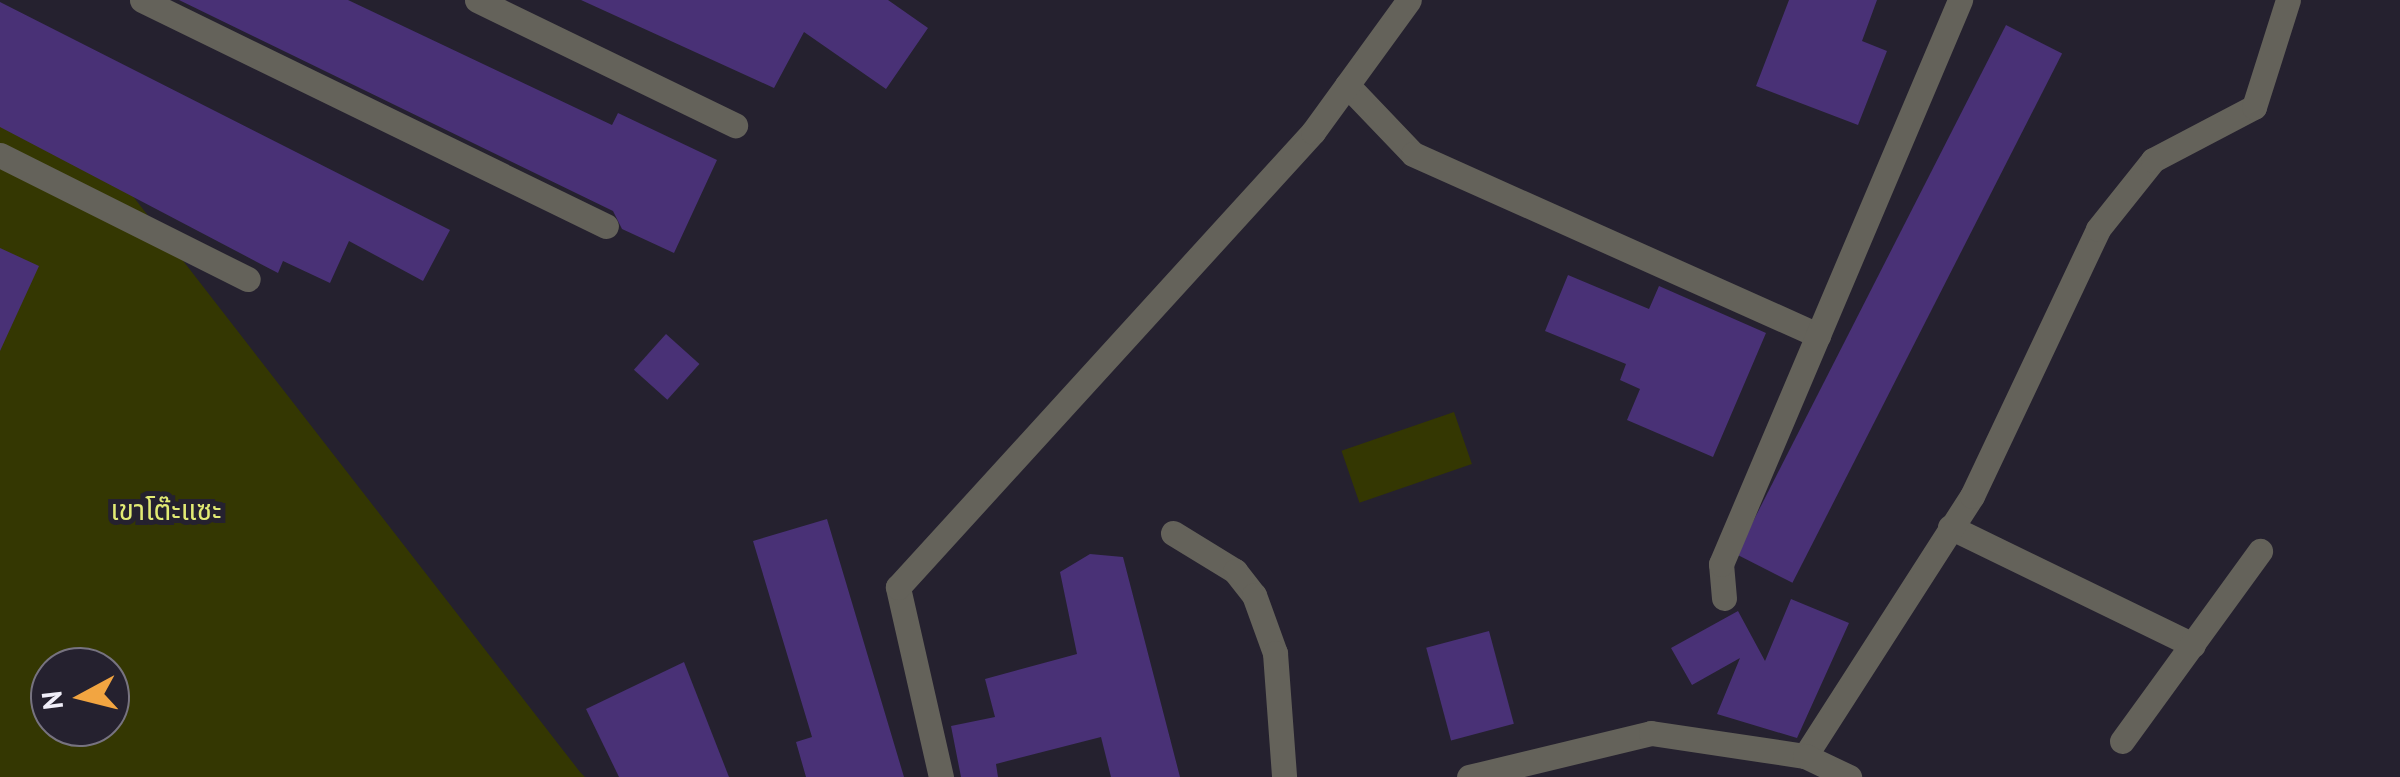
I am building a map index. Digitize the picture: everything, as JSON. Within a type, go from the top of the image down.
[{"type":"street","points":[[142,0],[606,226]]},
{"type":"street","points":[[477,0],[735,125]]},
{"type":"street","points":[[941,777],[898,588],[1347,85],[1409,0]]},
{"type":"street","points":[[1724,598],[1722,564],[1960,0]]},
{"type":"street","points":[[1805,756],[1950,527],[2098,229],[2152,160],[2254,108],[2288,0]]},
{"type":"street","points":[[1347,85],[1413,154],[1818,336]]},
{"type":"street","points":[[0,155],[248,279]]},
{"type":"street","points":[[1950,527],[2193,645]]},
{"type":"street","points":[[1172,532],[1235,571],[1254,595],[1274,653],[1284,777]]},
{"type":"street","points":[[2122,741],[2260,551]]},
{"type":"street","points":[[1469,777],[1651,733],[1805,756],[1849,777]]},
{"type":"green space","name":"เขาโต๊ะแซะ","points":[[0,25],[580,772],[585,777],[0,777]]},
{"type":"green space","points":[[1454,412],[1472,464],[1359,503],[1341,451]]},
{"type":"building","points":[[179,0],[348,0],[612,125],[618,113],[717,160],[674,253],[622,229],[613,211]]},
{"type":"building","points":[[581,0],[888,0],[928,28],[886,89],[804,32],[774,88]]},
{"type":"building","points":[[1789,0],[1877,0],[1862,41],[1887,51],[1858,125],[1756,86]]},
{"type":"building","points":[[0,2],[450,230],[423,281],[349,241],[330,283],[283,261],[278,273],[0,127]]},
{"type":"building","points":[[2006,25],[2062,54],[1792,583],[1736,554]]},
{"type":"building","points":[[0,248],[39,266],[0,351]]},
{"type":"building","points":[[1568,275],[1649,309],[1659,286],[1766,333],[1713,457],[1627,420],[1640,389],[1620,380],[1626,364],[1545,331]]},
{"type":"building","points":[[666,334],[699,364],[667,400],[634,370]]},
{"type":"building","points":[[827,519],[904,777],[806,777],[796,742],[812,737],[753,541]]},
{"type":"building","points":[[1090,554],[1123,557],[1180,777],[1111,777],[1101,737],[996,764],[998,777],[961,777],[951,726],[995,717],[985,679],[1077,654],[1060,572]]},
{"type":"building","points":[[1791,599],[1849,623],[1797,738],[1717,714],[1740,658],[1692,685],[1671,648],[1738,611],[1765,661]]},
{"type":"building","points":[[1489,631],[1514,724],[1451,741],[1426,648]]},
{"type":"building","points":[[684,662],[729,777],[619,777],[586,709]]}]
